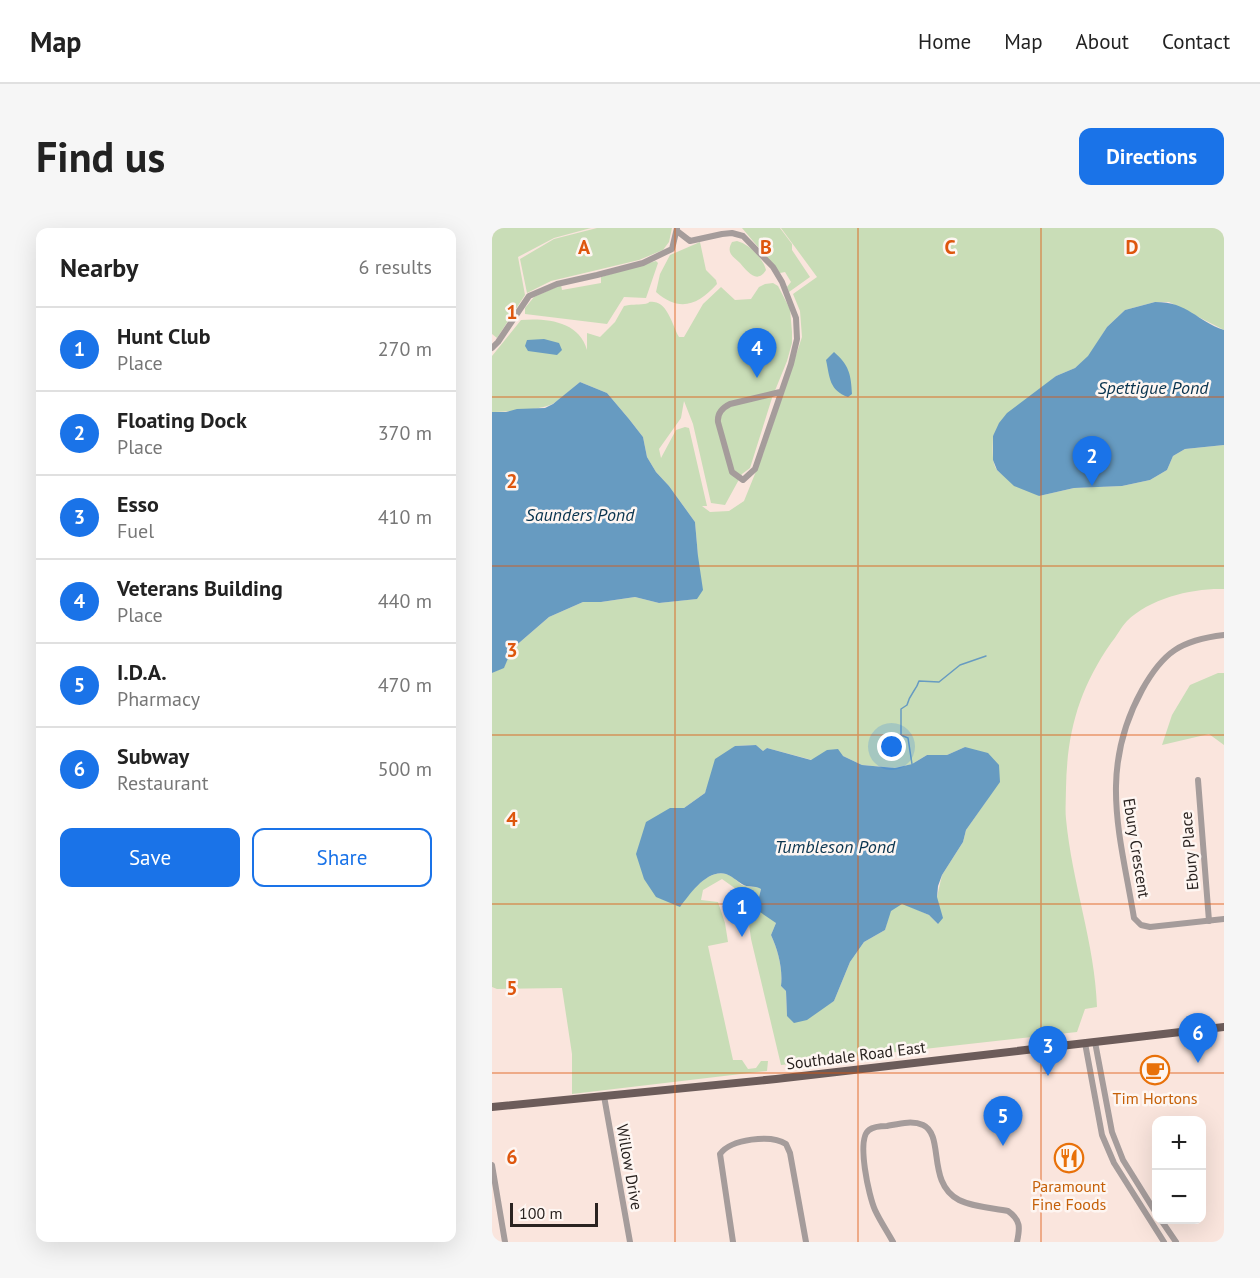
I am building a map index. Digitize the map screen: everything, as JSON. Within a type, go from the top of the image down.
[{"type":"main road","name":"Southdale Road East","points":[[492,1107],[776,1079],[1224,1027]]},
{"type":"street","points":[[492,348],[529,296],[556,284],[656,258],[672,249],[677,230],[690,241],[732,233],[743,236],[777,273],[796,318],[797,339],[791,364],[755,469],[743,480],[732,472],[718,422],[718,414],[722,408],[730,404],[780,392]]},
{"type":"street","name":"Ebury Crescent","points":[[1224,635],[1192,640],[1179,646],[1148,678],[1120,740],[1115,777],[1117,816],[1134,918],[1141,925],[1150,927],[1224,919]]},
{"type":"street","name":"Ebury Place","points":[[1198,780],[1209,921]]},
{"type":"street","points":[[1090,1042],[1112,1132],[1123,1160],[1152,1207]]},
{"type":"street","points":[[1090,1042],[1102,1135],[1114,1163],[1164,1242]]},
{"type":"street","name":"Willow Drive","points":[[604,1096],[630,1242]]},
{"type":"street","points":[[893,1242],[875,1210],[862,1149],[863,1138],[868,1130],[880,1126],[914,1123],[925,1125],[932,1134],[940,1179],[946,1190],[959,1200],[1008,1211],[1015,1216],[1020,1229],[1017,1242]]},
{"type":"street","points":[[733,1242],[720,1154],[732,1143],[773,1138],[786,1144],[790,1153],[806,1242]]},
{"type":"street","points":[[492,1165],[505,1242]]},
{"type":"street","points":[[1164,1224],[1176,1242]]},
{"type":"green space","points":[[492,228],[591,228],[554,238],[518,257],[525,295],[497,338],[492,334]]},
{"type":"green space","points":[[597,228],[672,228],[669,242],[663,250],[639,260],[551,281],[527,293],[520,259],[554,239]]},
{"type":"green space","points":[[742,228],[780,228],[792,244],[792,250],[810,277],[789,292],[787,287],[791,282],[785,272],[780,273]]},
{"type":"green space","points":[[781,228],[1224,228],[1224,330],[1169,302],[1155,302],[1125,310],[1107,327],[1089,356],[1075,368],[1056,376],[993,436],[993,449],[997,470],[1039,496],[1074,488],[1122,486],[1150,480],[1167,470],[1173,456],[1185,449],[1224,445],[1224,589],[1199,590],[1172,596],[1136,613],[1123,626],[1100,660],[1077,712],[1069,748],[1066,815],[1073,867],[1092,960],[1097,1007],[1085,1009],[1077,1032],[781,1065],[751,939],[748,916],[738,916],[736,889],[722,879],[703,890],[701,900],[718,902],[725,923],[728,942],[708,946],[733,1060],[742,1060],[748,1069],[756,1068],[761,1061],[768,1061],[767,1071],[572,1094],[572,1054],[562,988],[497,989],[492,987],[492,673],[504,667],[512,649],[549,617],[583,602],[635,597],[659,603],[696,599],[698,556],[695,522],[656,472],[647,457],[643,437],[607,393],[580,382],[549,405],[524,410],[492,412],[492,356],[521,320],[551,321],[569,327],[583,340],[587,350],[587,333],[600,337],[615,322],[624,306],[659,303],[670,316],[679,337],[684,337],[703,304],[721,287],[735,300],[751,299],[759,287],[765,284],[773,283],[778,286],[790,309],[792,343],[750,468],[742,474],[725,505],[711,503],[693,424],[684,401],[681,418],[659,449],[661,458],[676,430],[689,428],[707,506],[702,506],[710,512],[729,511],[744,501],[763,454],[802,337],[800,311],[793,294],[817,277]],"holes":[[[756,745],[763,751],[767,748],[812,760],[843,756],[862,765],[895,768],[912,764],[927,755],[947,755],[965,747],[987,800],[966,830],[963,842],[942,875],[937,897],[938,924],[929,915],[902,903],[890,911],[885,930],[864,942],[850,962],[834,1001],[820,1009],[787,1016],[786,991],[781,986],[779,960],[771,935],[776,923],[758,901],[761,889],[744,886],[728,875],[719,873],[706,879],[679,906],[670,808],[684,808],[705,793],[711,777],[735,746]]]},
{"type":"green space","points":[[737,241],[751,248],[759,256],[766,270],[763,274],[752,275],[732,255],[730,246],[732,242]]},
{"type":"green space","points":[[700,242],[706,270],[717,284],[702,297],[688,304],[672,302],[656,292],[660,274],[670,255]]},
{"type":"green space","points":[[656,261],[658,263],[646,298],[624,297],[607,324],[525,314],[525,308],[534,297],[561,285],[562,290],[601,283],[601,277]]},
{"type":"green space","points":[[1218,673],[1224,673],[1224,745],[1209,734],[1162,745],[1172,715],[1190,685]]},
{"type":"water","name":"Spettigue Pond","points":[[1155,302],[1184,308],[1224,330],[1224,445],[1185,449],[1173,456],[1167,470],[1150,480],[1122,486],[1074,488],[1039,496],[1014,486],[997,470],[993,460],[993,436],[999,423],[1007,413],[1056,376],[1075,368],[1088,356],[1107,327],[1125,310]]},
{"type":"water","points":[[544,339],[559,343],[562,350],[557,355],[528,351],[525,346],[527,340]]},
{"type":"water","points":[[834,352],[843,361],[850,375],[852,394],[848,397],[837,391],[830,378],[826,360]]},
{"type":"water","name":"Saunders Pond","points":[[580,382],[607,393],[629,419],[643,437],[647,457],[656,472],[695,522],[703,590],[697,599],[659,603],[635,597],[583,602],[549,617],[512,649],[504,668],[492,673],[492,412],[545,408]]},
{"type":"water","name":"Tumbleson Pond","points":[[756,745],[763,751],[767,748],[811,760],[827,750],[838,749],[843,756],[862,765],[895,768],[912,764],[927,755],[947,755],[965,747],[988,753],[999,765],[1000,782],[966,830],[963,842],[942,875],[937,897],[943,918],[938,924],[929,915],[902,904],[891,911],[885,930],[864,942],[850,962],[834,1001],[807,1020],[794,1023],[787,1016],[786,991],[781,986],[779,960],[771,935],[776,923],[760,912],[758,901],[761,889],[744,885],[726,874],[719,873],[700,884],[680,907],[656,897],[644,879],[636,854],[646,822],[670,808],[684,808],[705,793],[715,759],[735,746]]},
{"type":"waterway","points":[[912,764],[908,738],[901,735],[901,709],[907,705],[919,681],[939,682],[960,665],[986,656]]},
{"type":"place","name":"Veterans Building","points":[[757,378]]},
{"type":"place","name":"Floating Dock","points":[[1092,486]]},
{"type":"place","name":"Hunt Club","points":[[742,937]]},
{"type":"place","name":"Subway","points":[[1198,1063]]},
{"type":"place","name":"Tim Hortons","points":[[1155,1070]]},
{"type":"place","name":"Esso","points":[[1048,1076]]},
{"type":"place","name":"I.D.A.","points":[[1003,1146]]},
{"type":"place","name":"Paramount Fine Foods","points":[[1069,1158]]}]
